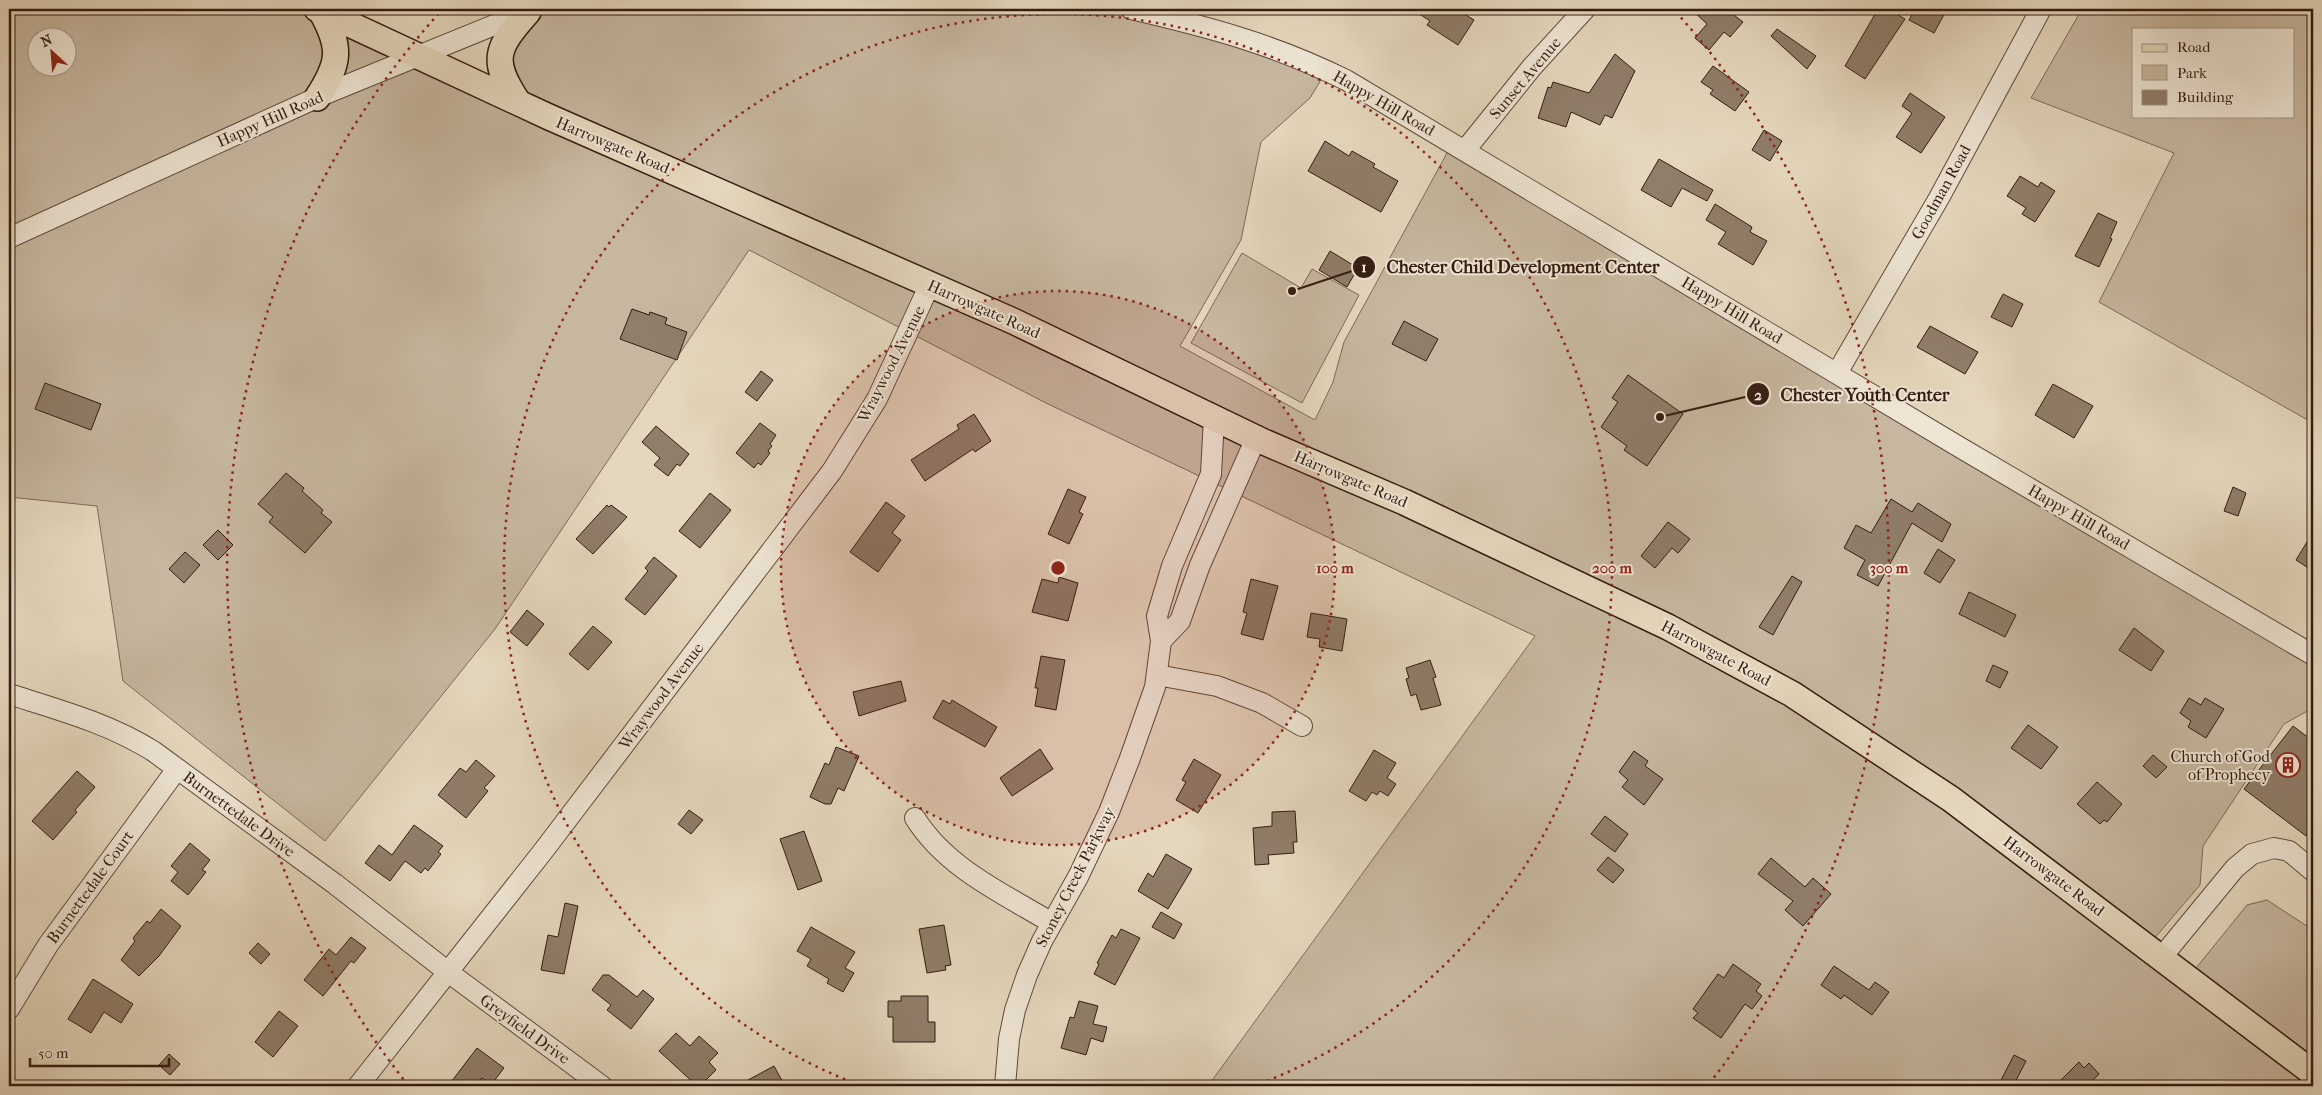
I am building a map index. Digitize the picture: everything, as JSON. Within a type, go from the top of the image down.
[{"type":"main road","name":"Harrowgate Road","points":[[319,10],[518,102],[930,284],[1256,438],[1404,502],[1668,627],[1792,694],[1853,732],[1951,799],[2313,1073]]},
{"type":"main road","points":[[316,98],[331,76],[336,52],[332,32],[319,10]]},
{"type":"main road","points":[[518,102],[504,80],[500,58],[505,38],[532,10]]},
{"type":"street","name":"Happy Hill Road","points":[[1131,9],[1249,39],[1308,61],[1346,80],[2313,655]]},
{"type":"street","name":"Sunset Avenue","points":[[1466,150],[1532,66],[1585,9]]},
{"type":"street","name":"Goodman Road","points":[[1837,373],[1939,198],[2041,9]]},
{"type":"street","name":"Happy Hill Road","points":[[9,238],[316,98],[532,10]]},
{"type":"street","name":"Wraywood Avenue","points":[[358,1086],[544,850],[832,471],[877,399],[930,284]]},
{"type":"street","name":"Stoney Creek Parkway","points":[[1005,1086],[1015,1010],[1027,974],[1052,923],[1078,877],[1109,812],[1130,758],[1157,675],[1161,641],[1157,616],[1172,566],[1211,474],[1214,418]]},
{"type":"street","points":[[1161,641],[1180,621],[1200,565],[1256,438]]},
{"type":"street","points":[[1157,675],[1217,686],[1262,703],[1302,726]]},
{"type":"street","name":"Burnettedale Drive","points":[[9,694],[98,722],[130,737],[177,768],[335,884],[448,972]]},
{"type":"street","name":"Burnettedale Court","points":[[9,1009],[48,945],[177,768]]},
{"type":"street","points":[[916,818],[927,837],[964,869],[1052,923]]},
{"type":"street","points":[[2161,958],[2235,868],[2252,854],[2274,848],[2289,851],[2313,871]]},
{"type":"street","name":"Greyfield Drive","points":[[448,972],[602,1086]]},
{"type":"green space","points":[[9,9],[317,9],[517,102],[500,58],[536,9],[1131,9],[1327,70],[1310,98],[1261,142],[1241,240],[1180,346],[1315,420],[1333,382],[1344,342],[1453,142],[2313,655],[2313,708],[2284,724],[2203,846],[2200,885],[2147,947],[2188,978],[2247,905],[2267,900],[2313,930],[2313,1086],[1208,1086],[1535,636],[1046,403],[749,250],[495,629],[325,841],[123,681],[97,506],[9,497]],"holes":[[[632,309],[649,315],[650,312],[667,318],[665,324],[621,339]]]},
{"type":"green space","points":[[2082,9],[2313,9],[2313,423],[2099,302],[2174,153],[2031,98]]},
{"type":"green space","points":[[1242,253],[1301,288],[1312,269],[1359,295],[1302,403],[1191,343]]},
{"type":"building","points":[[1412,9],[1456,9],[1474,20],[1458,45],[1427,25],[1430,21]]},
{"type":"building","points":[[1691,9],[1726,9],[1743,22],[1730,37],[1724,32],[1709,50],[1695,38],[1707,24]]},
{"type":"building","points":[[1878,9],[1888,9],[1905,19],[1865,79],[1845,66]]},
{"type":"building","points":[[1915,9],[1947,9],[1934,33],[1909,20]]},
{"type":"building","points":[[1777,29],[1816,56],[1807,69],[1771,36]]},
{"type":"building","points":[[1615,54],[1635,71],[1612,118],[1605,115],[1600,125],[1571,112],[1566,127],[1538,118],[1548,87],[1551,88],[1553,82],[1589,93]]},
{"type":"building","points":[[1713,66],[1749,92],[1735,111],[1710,94],[1713,90],[1701,82]]},
{"type":"building","points":[[1910,93],[1945,117],[1921,153],[1896,137],[1912,113],[1902,106]]},
{"type":"building","points":[[1764,130],[1782,141],[1770,161],[1752,150]]},
{"type":"building","points":[[1325,141],[1349,156],[1352,151],[1375,164],[1373,167],[1398,181],[1381,212],[1308,171]]},
{"type":"building","points":[[1659,159],[1713,190],[1707,201],[1682,188],[1671,207],[1641,190]]},
{"type":"building","points":[[2020,176],[2038,187],[2041,182],[2055,191],[2035,222],[2022,214],[2026,208],[2007,196]]},
{"type":"building","points":[[1715,204],[1752,227],[1750,232],[1767,241],[1753,265],[1718,244],[1726,232],[1706,220]]},
{"type":"building","points":[[2098,213],[2117,222],[2110,238],[2112,239],[2099,267],[2075,256]]},
{"type":"building","points":[[1330,251],[1358,268],[1347,287],[1319,270]]},
{"type":"building","points":[[2003,294],[2023,304],[2012,327],[1991,317]]},
{"type":"building","points":[[632,309],[649,315],[650,312],[667,318],[665,324],[687,332],[677,360],[620,339]]},
{"type":"building","points":[[1404,321],[1438,339],[1426,361],[1392,344]]},
{"type":"building","points":[[1930,326],[1978,352],[1965,374],[1917,347]]},
{"type":"building","points":[[761,371],[773,380],[757,401],[745,392]]},
{"type":"building","points":[[1628,375],[1683,414],[1647,466],[1624,450],[1627,446],[1601,427],[1618,402],[1612,398]]},
{"type":"building","points":[[45,383],[101,404],[91,430],[35,409]]},
{"type":"building","points":[[2053,384],[2093,406],[2074,438],[2035,415]]},
{"type":"building","points":[[974,414],[991,441],[975,452],[973,449],[925,481],[911,460],[959,429],[957,425]]},
{"type":"building","points":[[760,423],[776,435],[770,444],[772,446],[768,451],[770,453],[761,465],[758,463],[754,468],[736,453]]},
{"type":"building","points":[[656,426],[689,454],[680,466],[677,464],[668,476],[654,465],[660,458],[642,442]]},
{"type":"building","points":[[286,473],[304,488],[302,491],[323,510],[321,513],[332,522],[305,553],[269,522],[273,517],[258,504]]},
{"type":"building","points":[[2233,487],[2246,493],[2238,516],[2224,511]]},
{"type":"building","points":[[1068,489],[1086,497],[1079,512],[1083,514],[1069,544],[1048,534]]},
{"type":"building","points":[[710,493],[731,510],[700,548],[679,531]]},
{"type":"building","points":[[1891,499],[1912,512],[1918,503],[1951,524],[1942,542],[1912,523],[1878,586],[1857,575],[1865,560],[1844,548],[1856,525],[1871,533]]},
{"type":"building","points":[[886,502],[905,516],[892,533],[901,540],[878,572],[850,552]]},
{"type":"building","points":[[607,505],[609,507],[611,505],[627,517],[593,554],[576,539]]},
{"type":"building","points":[[1668,522],[1690,539],[1678,553],[1672,548],[1655,568],[1641,556]]},
{"type":"building","points":[[218,530],[233,545],[218,560],[203,545]]},
{"type":"building","points":[[2313,532],[2313,571],[2296,560]]},
{"type":"building","points":[[1938,549],[1955,560],[1940,583],[1924,573]]},
{"type":"building","points":[[185,552],[200,565],[184,583],[169,569]]},
{"type":"building","points":[[654,557],[677,576],[645,615],[625,599],[648,571],[645,568]]},
{"type":"building","points":[[1792,576],[1802,582],[1773,635],[1759,627]]},
{"type":"building","points":[[1059,577],[1078,583],[1068,621],[1032,612],[1042,579],[1058,583]]},
{"type":"building","points":[[1251,579],[1278,586],[1263,640],[1241,634],[1247,613],[1243,612]]},
{"type":"building","points":[[1969,592],[2016,615],[2005,637],[1959,614]]},
{"type":"building","points":[[527,610],[544,624],[527,646],[510,632]]},
{"type":"building","points":[[1311,613],[1347,619],[1342,651],[1319,647],[1320,639],[1307,637]]},
{"type":"building","points":[[593,626],[612,642],[588,670],[569,654]]},
{"type":"building","points":[[2134,628],[2164,651],[2151,671],[2119,650]]},
{"type":"building","points":[[1041,656],[1065,660],[1056,710],[1035,706],[1038,688],[1035,688]]},
{"type":"building","points":[[1430,660],[1436,677],[1433,678],[1441,705],[1421,710],[1416,694],[1411,696],[1406,679],[1409,678],[1406,668]]},
{"type":"building","points":[[1993,665],[2008,672],[2000,688],[1986,681]]},
{"type":"building","points":[[901,681],[906,701],[859,716],[853,692]]},
{"type":"building","points":[[2189,698],[2201,705],[2205,698],[2224,709],[2206,738],[2188,727],[2191,721],[2180,713]]},
{"type":"building","points":[[943,700],[950,704],[952,700],[997,727],[985,747],[933,718]]},
{"type":"building","points":[[2028,725],[2058,747],[2041,769],[2011,748]]},
{"type":"building","name":"Church of God of Prophecy","points":[[2293,726],[2313,741],[2313,827],[2306,836],[2244,789]]},
{"type":"building","points":[[836,747],[859,756],[844,791],[838,788],[831,804],[825,804],[810,797],[825,763],[829,765]]},
{"type":"building","points":[[1040,749],[1053,769],[1012,796],[1000,778]]},
{"type":"building","points":[[1374,750],[1396,763],[1387,778],[1396,784],[1388,796],[1380,791],[1377,795],[1372,792],[1366,801],[1349,791]]},
{"type":"building","points":[[1634,751],[1648,761],[1645,766],[1663,779],[1644,805],[1622,787],[1628,780],[1619,772]]},
{"type":"building","points":[[2153,755],[2167,767],[2156,778],[2143,766]]},
{"type":"building","points":[[1194,759],[1221,775],[1198,813],[1176,800],[1186,782],[1182,780]]},
{"type":"building","points":[[476,760],[495,776],[484,788],[488,791],[466,818],[438,795],[460,768],[466,772]]},
{"type":"building","points":[[77,771],[95,787],[53,840],[32,821]]},
{"type":"building","points":[[2097,782],[2122,804],[2107,822],[2104,820],[2100,824],[2077,804]]},
{"type":"building","points":[[689,810],[703,820],[691,834],[678,824]]},
{"type":"building","points":[[1295,811],[1297,842],[1293,842],[1294,853],[1268,855],[1269,864],[1255,865],[1253,828],[1272,826],[1272,812]]},
{"type":"building","points":[[1605,816],[1628,834],[1615,852],[1591,834]]},
{"type":"building","points":[[414,825],[443,846],[438,852],[441,854],[428,871],[425,868],[421,873],[405,861],[390,881],[365,863],[379,845],[392,855]]},
{"type":"building","points":[[804,831],[822,881],[798,890],[780,839]]},
{"type":"building","points":[[190,843],[210,860],[202,870],[206,872],[188,895],[171,881],[178,872],[171,866]]},
{"type":"building","points":[[1166,854],[1192,869],[1168,909],[1138,891],[1148,873],[1153,877]]},
{"type":"building","points":[[1608,857],[1624,870],[1613,883],[1597,870]]},
{"type":"building","points":[[1771,858],[1805,887],[1813,878],[1831,894],[1803,926],[1785,910],[1793,901],[1758,874]]},
{"type":"building","points":[[565,903],[578,906],[564,974],[541,970],[548,935],[558,937]]},
{"type":"building","points":[[161,909],[181,926],[159,956],[139,976],[121,960],[135,941],[133,938],[147,921],[150,923]]},
{"type":"building","points":[[1161,912],[1182,924],[1174,939],[1152,927]]},
{"type":"building","points":[[944,925],[951,965],[945,966],[946,970],[927,973],[919,929]]},
{"type":"building","points":[[811,927],[855,952],[845,968],[854,973],[843,992],[827,983],[829,979],[807,966],[811,959],[797,951]]},
{"type":"building","points":[[1121,929],[1140,938],[1115,985],[1094,974],[1099,964],[1097,963],[1112,935],[1116,938]]},
{"type":"building","points":[[351,937],[366,948],[354,963],[351,961],[323,996],[304,980],[329,949],[336,955]]},
{"type":"building","points":[[258,943],[270,954],[261,964],[249,953]]},
{"type":"building","points":[[1733,964],[1761,984],[1756,991],[1762,996],[1752,1009],[1745,1004],[1721,1038],[1693,1018],[1698,1013],[1693,1009],[1718,974],[1724,978]]},
{"type":"building","points":[[1834,966],[1869,990],[1875,982],[1889,992],[1872,1015],[1844,995],[1841,999],[1821,985]]},
{"type":"building","points":[[603,975],[609,975],[637,997],[643,990],[654,999],[631,1029],[607,1010],[611,1005],[592,990]]},
{"type":"building","points":[[93,979],[133,1004],[121,1023],[104,1012],[91,1033],[68,1019]]},
{"type":"building","points":[[901,996],[928,996],[928,1022],[935,1022],[935,1042],[893,1042],[893,1017],[888,1017],[888,1001],[901,1001]]},
{"type":"building","points":[[1079,1001],[1098,1006],[1093,1024],[1107,1027],[1103,1042],[1091,1038],[1086,1055],[1061,1048],[1070,1017],[1074,1018]]},
{"type":"building","points":[[279,1011],[298,1026],[273,1057],[255,1042]]},
{"type":"building","points":[[676,1033],[690,1046],[699,1036],[718,1053],[709,1062],[716,1070],[700,1086],[697,1086],[659,1051]]},
{"type":"building","points":[[477,1048],[504,1068],[491,1085],[482,1078],[475,1086],[448,1086]]},
{"type":"building","points":[[169,1054],[180,1064],[170,1075],[159,1065]]},
{"type":"building","points":[[2014,1055],[2026,1061],[2013,1086],[1998,1086]]},
{"type":"building","points":[[2079,1062],[2084,1068],[2089,1063],[2099,1074],[2087,1086],[2055,1086]]},
{"type":"building","points":[[774,1066],[785,1086],[737,1086]]},
{"type":"place","name":"Chester Child Development Center","points":[[1292,291]]},
{"type":"place","name":"Chester Youth Center","points":[[1660,417]]},
{"type":"place","name":"Church of God of Prophecy","points":[[2288,765]]}]
